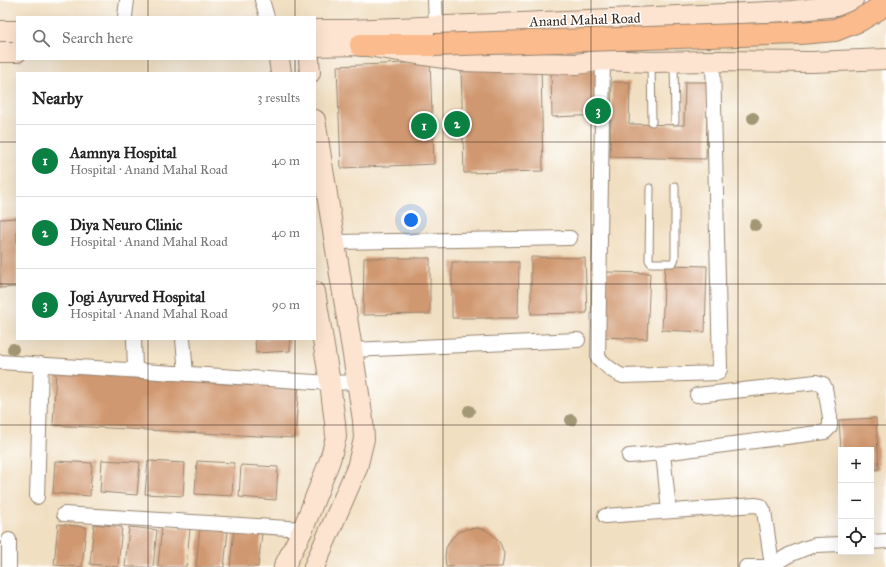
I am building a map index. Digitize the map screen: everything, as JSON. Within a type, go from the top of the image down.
[{"type":"highway","points":[[361,45],[435,36],[792,33],[835,30],[860,20],[878,9],[885,0]]},
{"type":"highway","points":[[885,0],[886,19]]},
{"type":"main road","name":"Anand Mahal Road","points":[[316,30],[435,36],[741,7],[792,11],[807,10],[845,5],[853,0]]},
{"type":"main road","points":[[0,31],[16,31]]},
{"type":"main road","points":[[316,46],[361,45],[461,61],[578,64],[603,60],[651,62],[812,62],[886,59]]},
{"type":"main road","points":[[0,52],[16,52]]},
{"type":"main road","points":[[279,60],[281,72]]},
{"type":"main road","points":[[309,60],[310,72]]},
{"type":"main road","points":[[314,567],[357,468],[364,439],[363,420],[336,242],[316,126]]},
{"type":"main road","points":[[284,567],[303,528],[330,460],[336,437],[330,383],[316,298]]},
{"type":"street","points":[[125,16],[127,0]]},
{"type":"street","points":[[262,0],[267,16]]},
{"type":"street","points":[[435,36],[436,0]]},
{"type":"street","points":[[603,60],[598,358],[618,374],[623,376],[718,373],[720,369],[713,61]]},
{"type":"street","points":[[336,242],[570,238]]},
{"type":"street","points":[[134,340],[135,370]]},
{"type":"street","points":[[183,340],[186,374]]},
{"type":"street","points":[[352,350],[578,340]]},
{"type":"street","points":[[0,362],[330,383],[357,382]]},
{"type":"street","points":[[37,497],[41,364]]},
{"type":"street","points":[[629,456],[825,432],[830,427],[830,417],[825,388],[823,384],[816,382],[697,395]]},
{"type":"street","points":[[663,453],[669,511]]},
{"type":"street","points":[[605,516],[755,505],[761,506],[764,511],[772,565]]},
{"type":"street","points":[[64,514],[303,528]]},
{"type":"street","points":[[9,540],[9,567]]},
{"type":"street","points":[[874,542],[886,541]]},
{"type":"street","points":[[746,567],[763,567],[772,565],[789,555],[816,545],[838,544]]},
{"type":"lane","points":[[651,62],[652,122]]},
{"type":"lane","points":[[674,62],[675,121]]},
{"type":"lane","points":[[650,188],[649,260],[651,263],[672,263],[675,258],[675,186]]},
{"type":"building","points":[[430,62],[434,164],[341,168],[337,66]]},
{"type":"building","points":[[541,64],[543,171],[464,173],[461,67]]},
{"type":"building","points":[[600,69],[601,115],[552,117],[551,70]]},
{"type":"building","points":[[612,82],[630,82],[629,124],[684,125],[685,82],[708,82],[706,159],[610,157]]},
{"type":"building","points":[[16,218],[16,287],[0,288],[0,219]]},
{"type":"building","points":[[531,257],[585,258],[587,313],[531,314]]},
{"type":"building","points":[[364,258],[430,258],[430,314],[363,315]]},
{"type":"building","points":[[452,262],[519,262],[518,318],[452,318]]},
{"type":"building","points":[[665,265],[707,266],[705,332],[662,330]]},
{"type":"building","points":[[607,272],[650,273],[647,339],[604,337]]},
{"type":"building","points":[[255,340],[290,340],[290,351],[256,353]]},
{"type":"building","points":[[56,370],[299,383],[295,438],[53,425]]},
{"type":"building","points":[[876,418],[879,469],[874,470],[874,447],[841,447],[839,420]]},
{"type":"building","points":[[102,460],[140,462],[137,495],[100,492]]},
{"type":"building","points":[[55,461],[92,463],[90,496],[53,493]]},
{"type":"building","points":[[148,461],[185,463],[183,496],[145,494]]},
{"type":"building","points":[[197,461],[234,463],[232,496],[195,494]]},
{"type":"building","points":[[241,465],[278,467],[276,500],[239,497]]},
{"type":"building","points":[[58,524],[86,527],[82,567],[54,565]]},
{"type":"building","points":[[94,524],[122,527],[118,567],[90,564]]},
{"type":"building","points":[[162,526],[190,529],[186,567],[158,567]]},
{"type":"building","points":[[129,527],[157,530],[153,567],[125,567]]},
{"type":"building","points":[[200,528],[228,531],[224,567],[196,567]]},
{"type":"building","points":[[477,528],[486,530],[500,543],[504,553],[502,567],[446,567],[446,548],[451,539],[458,532]]},
{"type":"building","points":[[234,530],[262,533],[258,567],[230,567]]},
{"type":"place","name":"Jogi Ayurved Hospital","points":[[598,111]]},
{"type":"place","name":"Diya Neuro Clinic","points":[[457,124]]},
{"type":"place","name":"Aamnya Hospital","points":[[424,126]]}]
